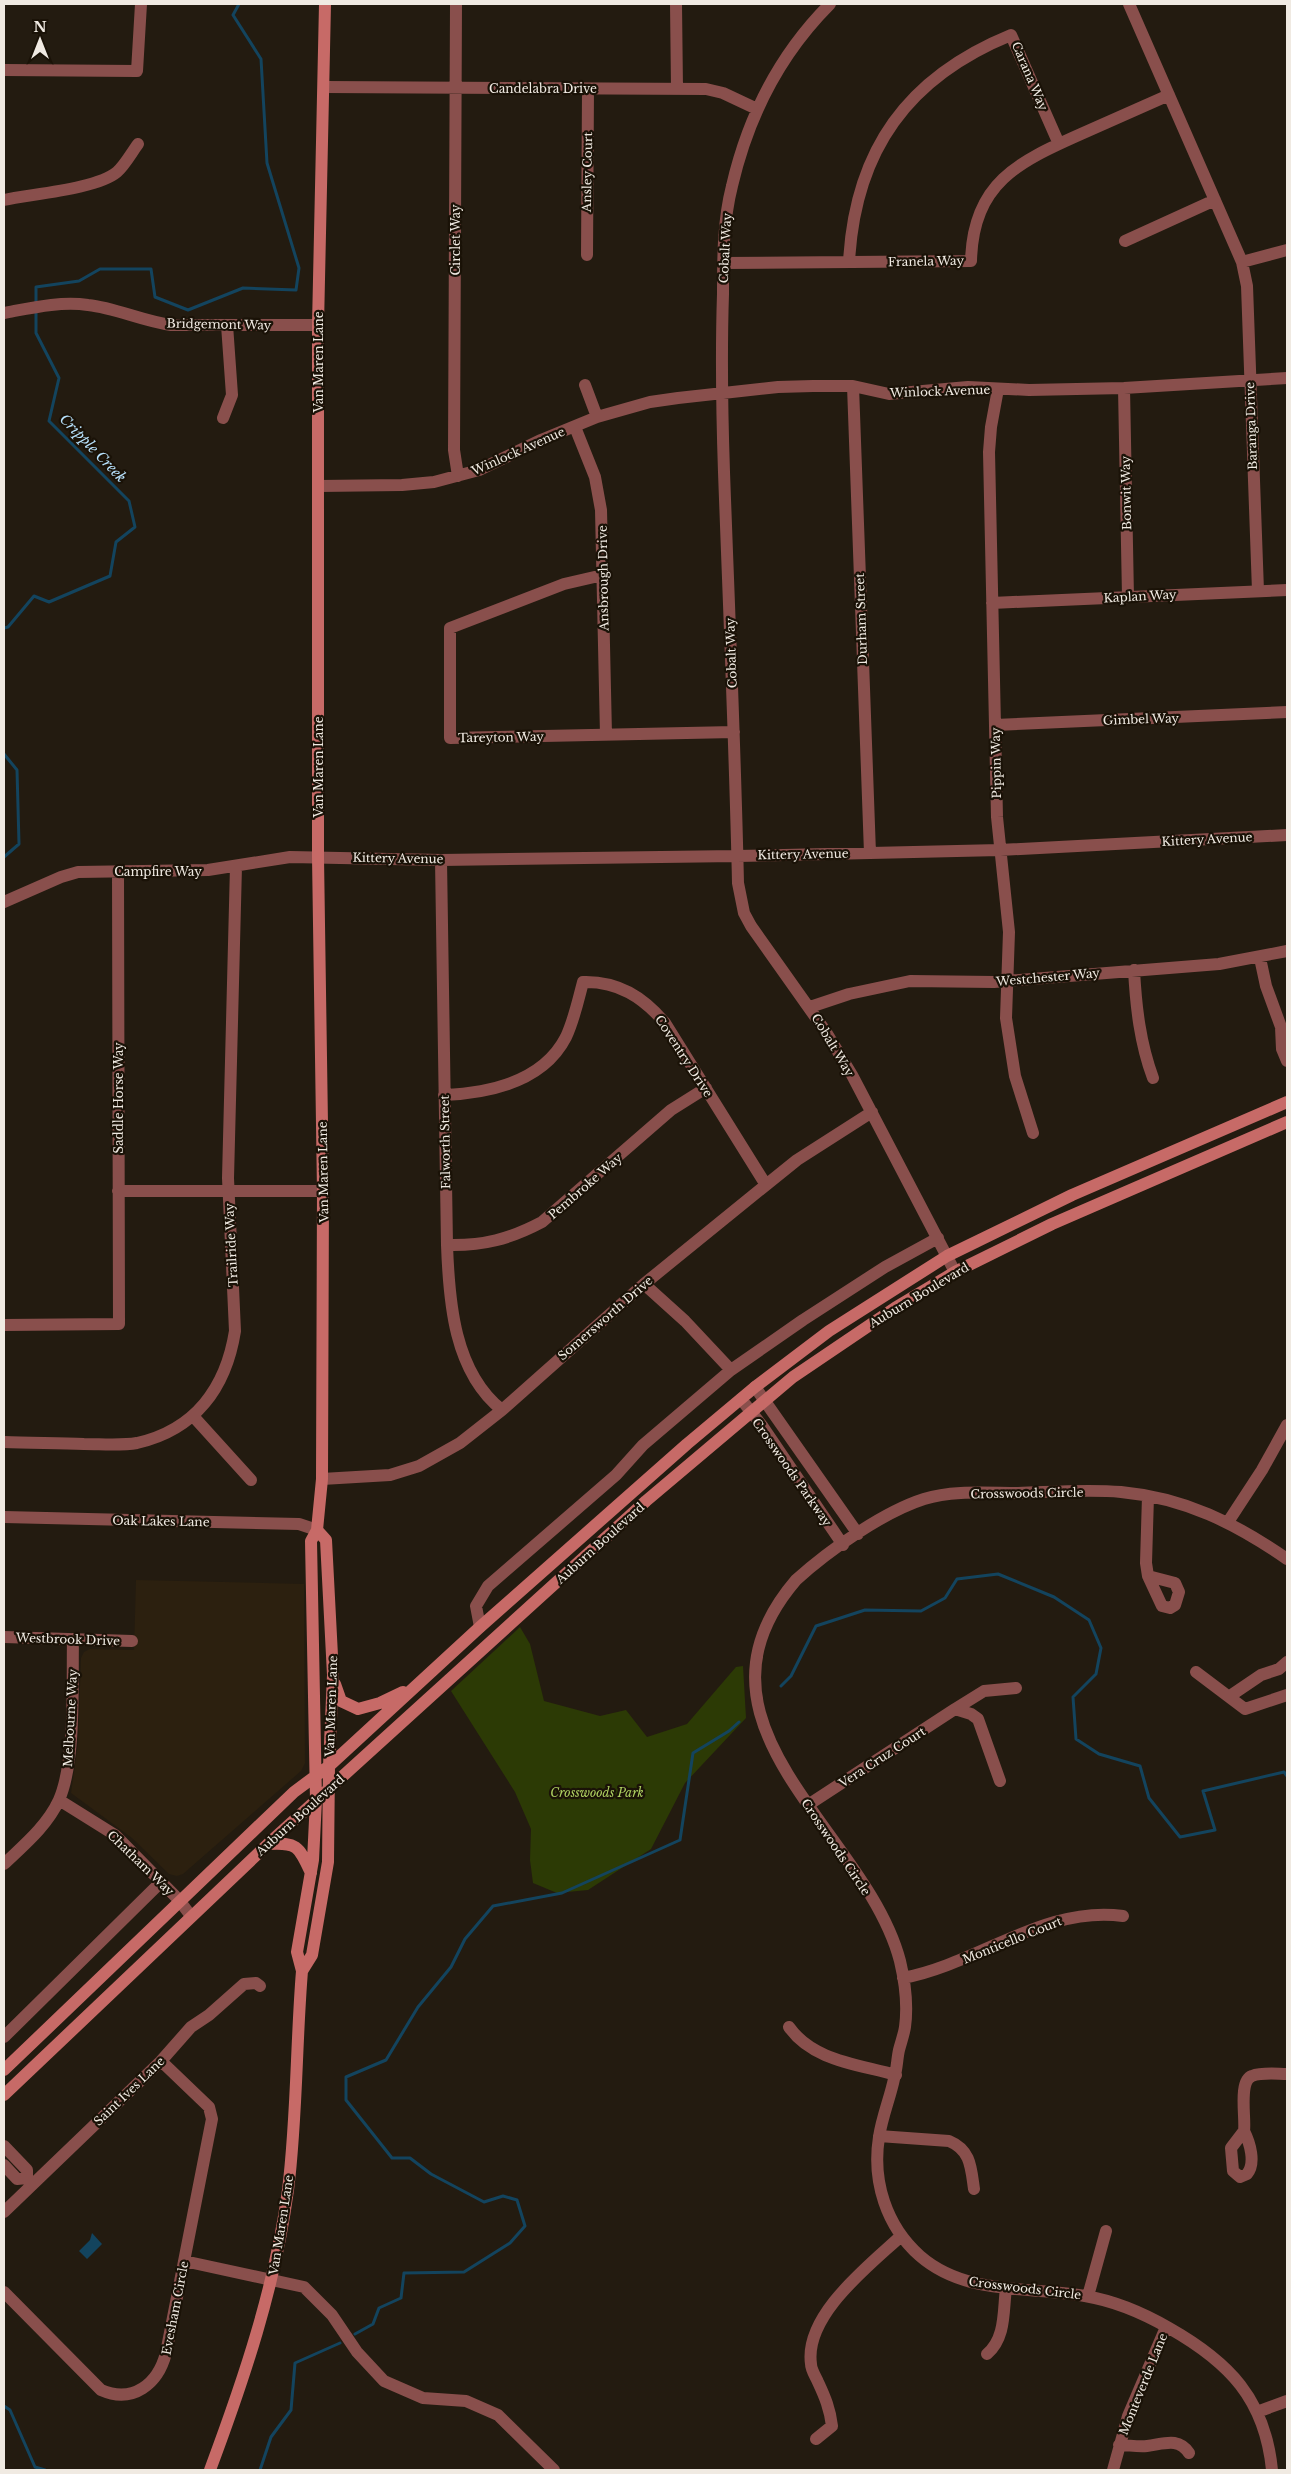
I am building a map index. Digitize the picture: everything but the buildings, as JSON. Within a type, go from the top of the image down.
[{"type":"main road","name":"Van Maren Lane","points":[[210,2470],[252,2353],[272,2280],[283,2224],[293,2142],[302,1971],[297,1952],[311,1873],[316,1800],[311,1541],[317,1530],[322,1479],[323,1191],[318,857],[318,325],[325,4]]},
{"type":"main road","name":"Auburn Boulevard","points":[[4,2070],[179,1900],[294,1792],[329,1766],[414,1686],[687,1444],[756,1387],[829,1331],[947,1256],[1072,1195],[1287,1102]]},
{"type":"main road","name":"Auburn Boulevard","points":[[4,2095],[190,1916],[316,1800],[632,1514],[794,1377],[894,1308],[956,1272],[1052,1224],[1287,1122]]},
{"type":"main road","name":"Van Maren Lane","points":[[302,1971],[312,1955],[328,1862],[329,1766],[333,1675],[326,1540],[317,1530]]},
{"type":"main road","points":[[312,1597],[321,1605],[325,1641],[332,1645]]},
{"type":"main road","points":[[333,1675],[341,1701],[358,1709],[380,1702],[414,1686]]},
{"type":"main road","points":[[268,1844],[286,1843],[300,1850],[311,1873]]},
{"type":"street","points":[[4,70],[137,72],[141,4]]},
{"type":"street","name":"Circlet Way","points":[[456,4],[454,450],[458,476]]},
{"type":"street","points":[[676,4],[677,89]]},
{"type":"street","name":"Cobalt Way","points":[[830,4],[801,37],[786,58],[757,110],[741,150],[731,187],[723,263],[721,395],[738,883],[744,913],[810,1007],[872,1112],[956,1272]]},
{"type":"street","name":"Baranga Drive","points":[[1129,4],[1242,262],[1249,304],[1249,379],[1258,591]]},
{"type":"street","name":"Carana Way","points":[[849,262],[855,211],[861,186],[882,141],[906,107],[923,88],[962,58],[1012,35],[1059,144]]},
{"type":"street","name":"Candelabra Drive","points":[[324,87],[677,89],[714,91],[757,110]]},
{"type":"street","name":"Ansley Court","points":[[587,255],[588,88]]},
{"type":"street","name":"Franela Way","points":[[723,263],[971,261],[974,228],[987,199],[996,186],[1019,164],[1169,95]]},
{"type":"street","points":[[4,200],[83,186],[101,180],[117,172],[138,144]]},
{"type":"street","points":[[1125,241],[1214,200]]},
{"type":"street","points":[[1242,262],[1287,250]]},
{"type":"street","name":"Bridgemont Way","points":[[4,313],[71,303],[90,305],[151,322],[171,325],[318,325]]},
{"type":"street","points":[[223,418],[232,395],[227,325]]},
{"type":"street","name":"Winlock Avenue","points":[[319,486],[402,485],[434,482],[480,470],[541,440],[597,417],[650,402],[778,387],[853,386],[889,394],[939,388],[1124,388],[1287,378]]},
{"type":"street","points":[[585,385],[597,417]]},
{"type":"street","name":"Durham Street","points":[[853,386],[870,853]]},
{"type":"street","name":"Bonwit Way","points":[[1124,388],[1128,597]]},
{"type":"street","name":"Pippin Way","points":[[998,389],[991,426],[989,452],[995,725],[1000,850],[1009,932],[1006,1018],[1015,1076],[1033,1133]]},
{"type":"street","name":"Ansbrough Drive","points":[[575,427],[590,460],[599,493],[603,575],[606,734]]},
{"type":"street","name":"Tareyton Way","points":[[603,575],[564,584],[450,628],[450,738],[734,732]]},
{"type":"street","name":"Kaplan Way","points":[[992,603],[1287,590]]},
{"type":"street","name":"Gimbel Way","points":[[995,725],[1287,712]]},
{"type":"street","name":"Kittery Avenue","points":[[318,857],[441,860],[870,853],[1000,850],[1287,835]]},
{"type":"street","name":"Campfire Way","points":[[4,902],[70,874],[95,871],[208,870],[257,861],[318,857]]},
{"type":"street","name":"Falworth Street","points":[[441,860],[447,1246],[451,1308],[456,1332],[474,1377],[486,1398],[502,1410]]},
{"type":"street","name":"Trailride Way","points":[[4,1442],[119,1445],[136,1443],[171,1430],[193,1416],[217,1387],[230,1359],[234,1338],[228,1190],[236,866]]},
{"type":"street","name":"Saddle Horse Way","points":[[4,1325],[119,1324],[118,871]]},
{"type":"street","name":"Westchester Way","points":[[810,1007],[849,994],[910,981],[1007,980],[1219,964],[1260,958],[1287,951]]},
{"type":"street","points":[[1260,958],[1266,986],[1284,1030],[1282,1048],[1287,1061]]},
{"type":"street","points":[[1134,970],[1143,1044],[1154,1078]]},
{"type":"street","name":"Coventry Drive","points":[[444,1094],[466,1094],[499,1088],[538,1070],[561,1045],[572,1022],[583,982],[622,988],[655,1011],[706,1088],[766,1185]]},
{"type":"street","name":"Pembroke Way","points":[[447,1246],[489,1243],[520,1234],[542,1222],[671,1110],[706,1088]]},
{"type":"street","name":"Somersworth Drive","points":[[322,1479],[390,1475],[419,1466],[460,1443],[502,1410],[644,1284],[766,1185],[804,1156],[872,1112]]},
{"type":"street","points":[[118,1191],[323,1191]]},
{"type":"street","points":[[480,1627],[476,1606],[488,1586],[616,1474],[643,1445],[731,1370],[877,1272],[938,1238]]},
{"type":"street","points":[[644,1284],[685,1320],[731,1370]]},
{"type":"street","name":"Crosswoods Parkway","points":[[756,1387],[858,1534]]},
{"type":"street","name":"Crosswoods Parkway","points":[[741,1399],[842,1545]]},
{"type":"street","points":[[193,1416],[251,1480]]},
{"type":"street","points":[[1228,1522],[1287,1425]]},
{"type":"street","name":"Crosswoods Circle","points":[[1272,2470],[1267,2437],[1258,2412],[1242,2385],[1220,2361],[1207,2351],[1166,2326],[1129,2309],[1088,2296],[1006,2288],[965,2281],[940,2270],[919,2254],[902,2236],[891,2219],[881,2193],[876,2159],[879,2136],[896,2075],[905,2029],[903,1978],[894,1941],[886,1923],[766,1736],[756,1694],[757,1660],[764,1632],[788,1590],[807,1570],[858,1534],[908,1505],[937,1496],[1120,1492],[1148,1496],[1198,1509],[1228,1522],[1251,1534],[1287,1559]]},
{"type":"street","points":[[1148,1496],[1146,1562],[1148,1576]]},
{"type":"street","name":"Oak Lakes Lane","points":[[4,1517],[299,1524],[317,1530]]},
{"type":"street","name":"Westbrook Drive","points":[[4,1638],[132,1641]]},
{"type":"street","name":"Melbourne Way","points":[[4,1864],[35,1835],[59,1800],[69,1762],[73,1639]]},
{"type":"street","points":[[1196,1672],[1228,1698],[1261,1675],[1280,1669],[1287,1662]]},
{"type":"street","name":"Vera Cruz Court","points":[[808,1804],[984,1691],[1016,1688]]},
{"type":"street","points":[[1230,1696],[1245,1709],[1287,1695]]},
{"type":"street","points":[[956,1709],[971,1714],[978,1719],[1000,1781]]},
{"type":"street","name":"Chatham Way","points":[[59,1800],[115,1835],[179,1900],[190,1916]]},
{"type":"street","points":[[4,2037],[162,1882]]},
{"type":"street","name":"Monticello Court","points":[[903,1978],[940,1969],[1057,1920],[1093,1914],[1123,1916]]},
{"type":"street","name":"Saint Ives Lane","points":[[4,2212],[30,2181],[161,2061],[185,2033],[244,1984],[256,1982],[260,1986]]},
{"type":"street","points":[[789,2027],[803,2044],[822,2055],[896,2075]]},
{"type":"street","name":"Evesham Circle","points":[[4,2292],[101,2390],[113,2395],[137,2393],[151,2382],[163,2363],[212,2119],[209,2107],[161,2061]]},
{"type":"street","points":[[1244,2131],[1244,2088],[1246,2080],[1254,2076],[1287,2074]]},
{"type":"street","points":[[879,2136],[949,2141],[957,2144],[963,2149],[970,2162],[974,2189]]},
{"type":"street","points":[[4,2146],[27,2170],[30,2181],[17,2179],[4,2165]]},
{"type":"street","points":[[1088,2296],[1106,2231]]},
{"type":"street","points":[[816,2439],[832,2426],[830,2408],[810,2365],[817,2332],[836,2299],[902,2236]]},
{"type":"street","points":[[184,2261],[304,2287],[332,2315],[357,2352],[384,2381],[423,2398],[466,2401],[498,2415],[554,2470]]},
{"type":"street","points":[[987,2354],[998,2341],[1001,2332],[1006,2288]]},
{"type":"street","name":"Monteverde Lane","points":[[1113,2470],[1119,2444],[1134,2400],[1166,2326]]},
{"type":"street","points":[[1258,2412],[1281,2403]]},
{"type":"street","points":[[1119,2444],[1145,2446],[1174,2442],[1190,2453]]},
{"type":"shaded area","points":[[136,1580],[304,1584],[305,1763],[301,1771],[183,1874],[177,1876],[169,1874],[132,1838],[71,1793],[78,1744],[81,1658],[84,1652],[90,1649],[134,1650]]},
{"type":"green space","name":"Crosswoods Park","points":[[520,1627],[530,1644],[544,1701],[600,1716],[626,1710],[647,1737],[687,1724],[736,1667],[743,1666],[746,1718],[685,1783],[651,1849],[588,1890],[557,1893],[533,1883],[530,1860],[531,1829],[515,1792],[451,1691]]},
{"type":"water","points":[[92,2233],[102,2244],[87,2259],[79,2251],[90,2240]]},
{"type":"waterway","name":"Cripple Creek","points":[[36,305],[36,287],[79,281],[100,269],[151,269],[155,297],[188,310],[243,288],[296,290],[299,268],[267,163],[261,59],[233,15],[239,4]]},
{"type":"waterway","name":"Cripple Creek","points":[[4,628],[8,627],[34,596],[49,602],[110,576],[116,542],[135,527],[129,501],[49,421],[59,378],[36,333],[36,311]]},
{"type":"waterway","name":"Cripple Creek","points":[[4,754],[17,770],[19,844],[4,857]]},
{"type":"waterway","points":[[781,1686],[791,1676],[816,1626],[865,1610],[921,1611],[945,1598],[957,1579],[998,1574],[1054,1597],[1089,1620],[1101,1648],[1096,1674],[1073,1697],[1076,1739],[1099,1754],[1140,1766],[1149,1798],[1180,1837],[1215,1830],[1203,1791],[1284,1772],[1287,1776]]},
{"type":"waterway","points":[[355,2334],[373,2324],[379,2308],[401,2298],[404,2273],[464,2272],[510,2243],[525,2226],[517,2200],[503,2196],[484,2202],[431,2174],[410,2158],[392,2158],[346,2100],[346,2077],[386,2060],[418,2007],[451,1967],[465,1939],[493,1906],[562,1893],[680,1840],[693,1753],[729,1731],[739,1722]]},
{"type":"waterway","points":[[260,2470],[271,2437],[291,2410],[295,2363],[340,2343]]},
{"type":"waterway","points":[[4,2406],[10,2410],[35,2467],[45,2470]]}]
